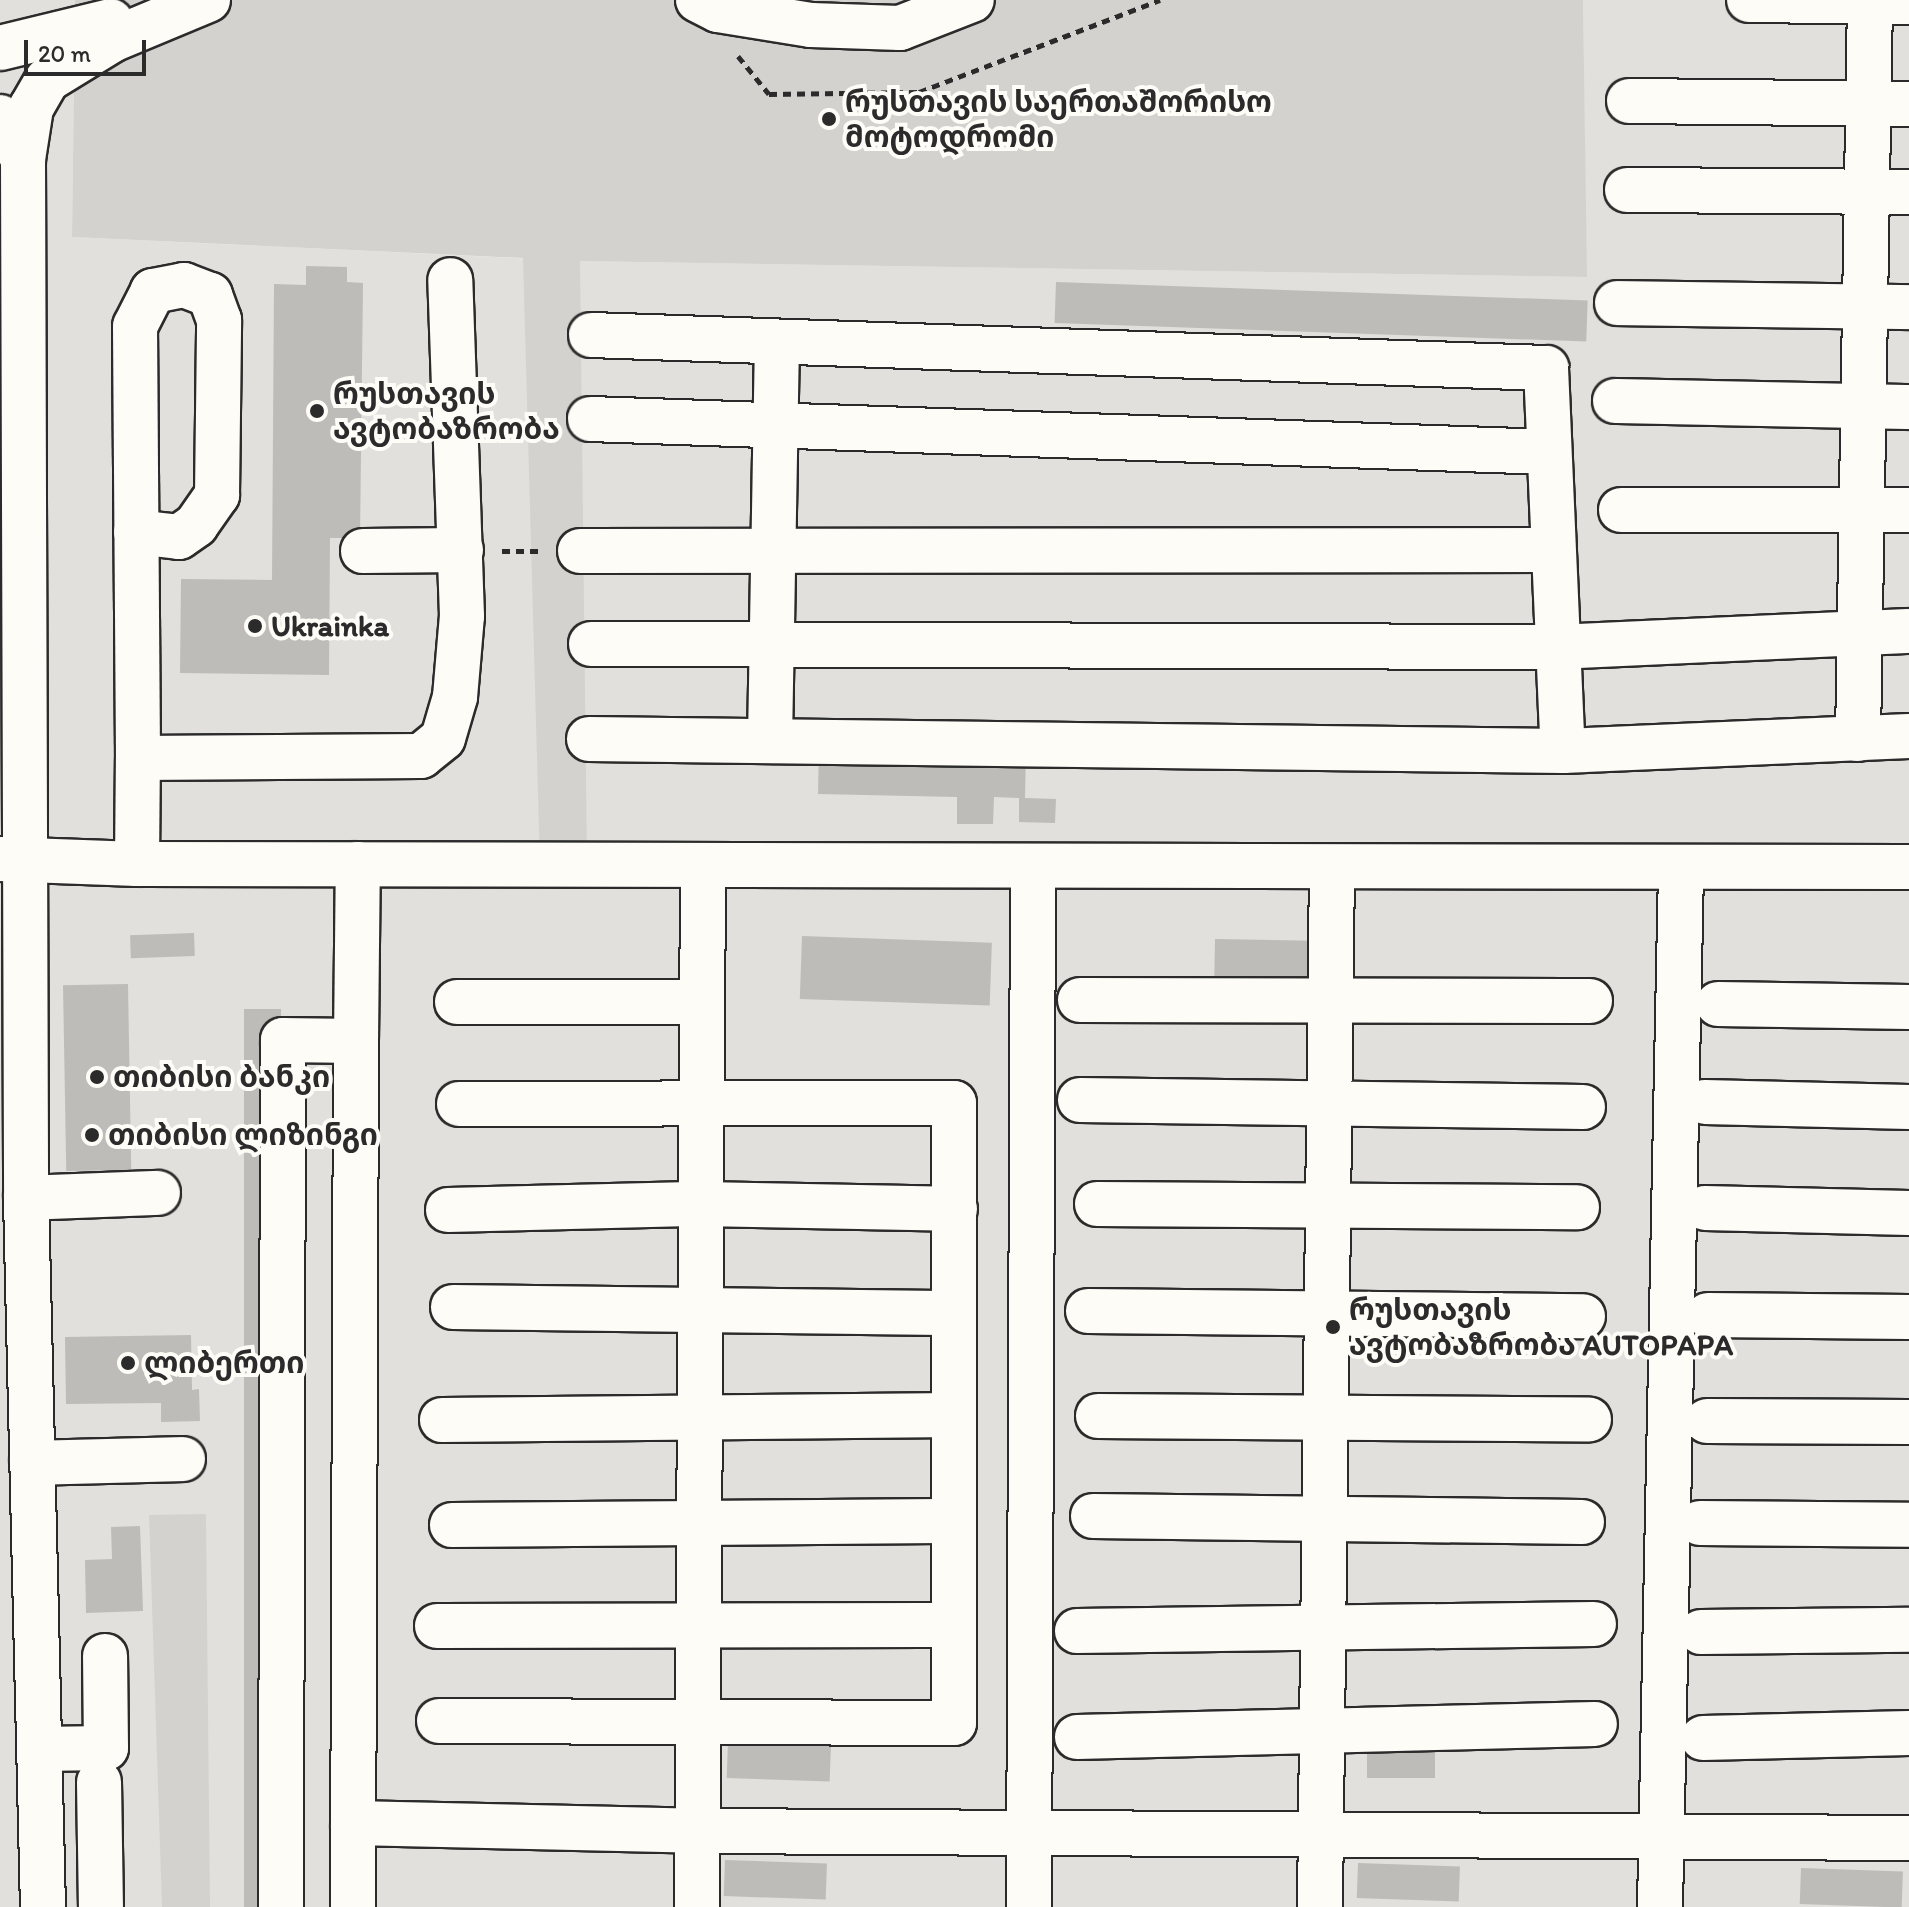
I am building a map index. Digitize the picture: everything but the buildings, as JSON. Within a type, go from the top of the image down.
[{"type":"street","points":[[43,1907],[26,1198],[12,859],[12,324],[23,159],[31,108],[47,80],[73,60],[208,0]]},
{"type":"street","points":[[712,3],[811,25],[900,28],[972,0]]},
{"type":"street","points":[[1749,0],[1883,1],[1888,104],[1866,192],[1858,739]]},
{"type":"street","points":[[0,48],[118,19],[165,17]]},
{"type":"street","points":[[1629,101],[1888,104]]},
{"type":"street","points":[[0,117],[23,159]]},
{"type":"street","points":[[1627,190],[1909,192]]},
{"type":"street","points":[[138,758],[421,756],[443,738],[455,697],[461,550],[450,280]]},
{"type":"street","points":[[136,532],[179,537],[196,525],[217,495],[219,320],[210,295],[184,285],[153,291],[135,326],[137,864]]},
{"type":"street","points":[[1617,303],[1909,307]]},
{"type":"street","points":[[591,335],[1546,368],[1550,550],[1563,751]]},
{"type":"street","points":[[770,741],[777,342]]},
{"type":"street","points":[[1615,401],[1909,407]]},
{"type":"street","points":[[590,419],[1548,452]]},
{"type":"street","points":[[1621,510],[1909,510]]},
{"type":"street","points":[[363,551],[461,550]]},
{"type":"street","points":[[580,551],[1550,550]]},
{"type":"street","points":[[591,644],[1556,647],[1909,631]]},
{"type":"street","points":[[589,739],[1563,751],[1909,736]]},
{"type":"street","points":[[12,859],[137,864],[1909,867]]},
{"type":"street","points":[[353,1907],[358,864]]},
{"type":"street","points":[[697,1907],[703,866]]},
{"type":"street","points":[[1029,1907],[1033,866]]},
{"type":"street","points":[[1660,1907],[1681,867]]},
{"type":"street","points":[[1320,1907],[1332,868]]},
{"type":"street","points":[[1080,1000],[1590,1001]]},
{"type":"street","points":[[457,1002],[702,1002]]},
{"type":"street","points":[[1718,1004],[1909,1007]]},
{"type":"street","points":[[281,1907],[283,1040],[356,1041]]},
{"type":"street","points":[[1080,1100],[1583,1107]]},
{"type":"street","points":[[1705,1102],[1909,1107]]},
{"type":"street","points":[[439,1721],[954,1723],[954,1103],[459,1104]]},
{"type":"street","points":[[26,1198],[158,1193]]},
{"type":"street","points":[[448,1210],[701,1204],[955,1209]]},
{"type":"street","points":[[1097,1204],[1577,1207]]},
{"type":"street","points":[[1705,1208],[1909,1213]]},
{"type":"street","points":[[453,1307],[954,1313]]},
{"type":"street","points":[[1088,1311],[1583,1316]]},
{"type":"street","points":[[1708,1315],[1909,1317]]},
{"type":"street","points":[[442,1420],[954,1415]]},
{"type":"street","points":[[1098,1416],[1589,1419]]},
{"type":"street","points":[[1707,1421],[1909,1422]]},
{"type":"street","points":[[32,1463],[183,1459]]},
{"type":"street","points":[[1093,1516],[1582,1522]]},
{"type":"street","points":[[452,1525],[954,1521]]},
{"type":"street","points":[[1700,1523],[1909,1525]]},
{"type":"street","points":[[1077,1631],[1594,1624]]},
{"type":"street","points":[[437,1626],[954,1625]]},
{"type":"street","points":[[1701,1632],[1909,1630]]},
{"type":"street","points":[[39,1749],[106,1748],[105,1656]]},
{"type":"street","points":[[1077,1737],[1595,1724]]},
{"type":"street","points":[[1703,1738],[1909,1733]]},
{"type":"street","points":[[99,1782],[101,1907]]},
{"type":"street","points":[[353,1823],[697,1831],[1909,1838]]},
{"type":"shaded area","points":[[0,0],[75,0],[72,237],[579,261],[1586,277],[1583,0],[1909,0],[1909,1907],[0,1907]]},
{"type":"shaded area","name":"რუსთავის საერთაშორისო მოტოდრომი","points":[[75,0],[1583,0],[1587,277],[580,261],[587,865],[540,865],[523,258],[72,237]]},
{"type":"shaded area","points":[[206,1514],[210,1907],[162,1907],[149,1515]]},
{"type":"place","name":"რუსთავის საერთაშორისო მოტოდრომი","points":[[829,119]]},
{"type":"place","name":"რუსთავის ავტობაზრობა","points":[[317,411]]},
{"type":"place","name":"Ukrainka","points":[[255,626]]},
{"type":"place","name":"თიბისი ბანკი","points":[[97,1077]]},
{"type":"place","name":"თიბისი ლიზინგი","points":[[92,1135]]},
{"type":"place","name":"რუსთავის ავტობაზრობა AUTOPAPA","points":[[1333,1327]]},
{"type":"place","name":"ლიბერთი","points":[[128,1363]]}]
